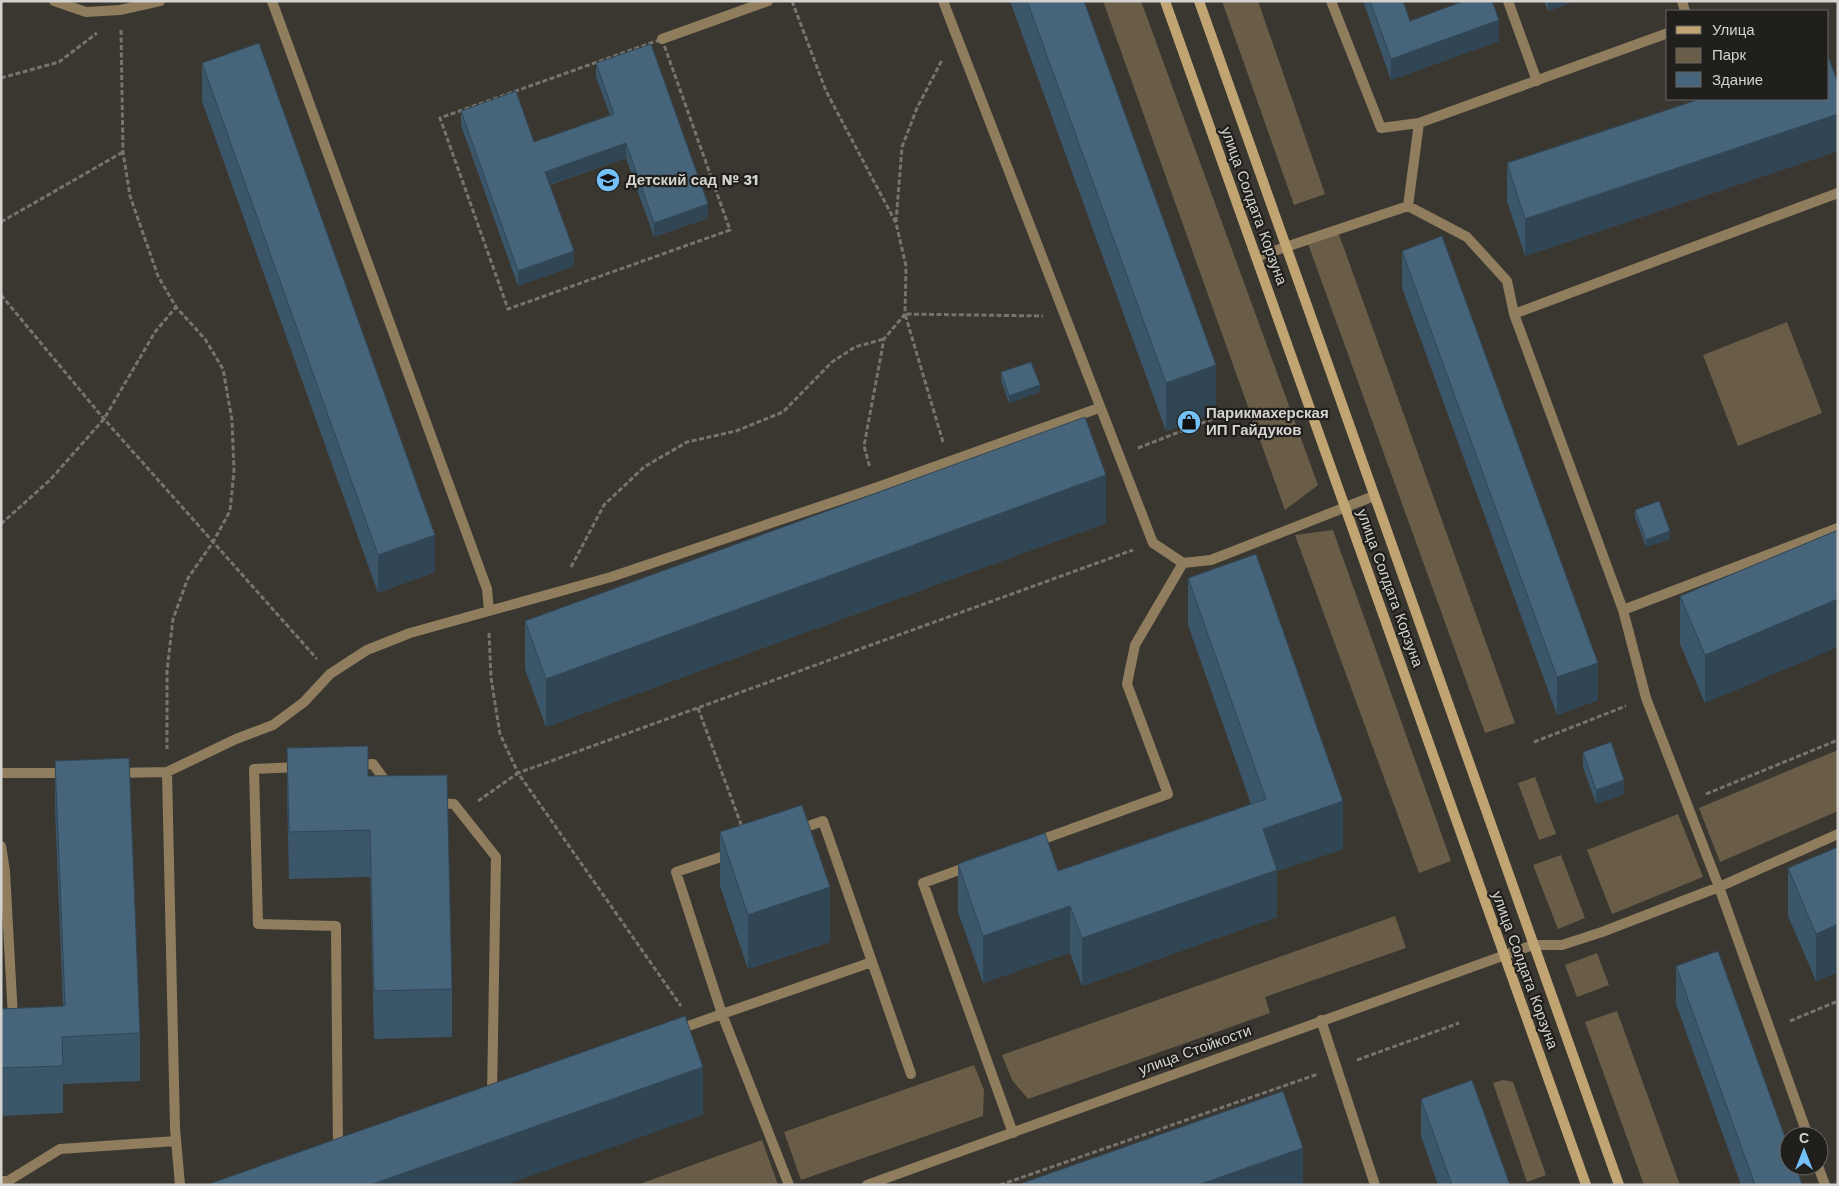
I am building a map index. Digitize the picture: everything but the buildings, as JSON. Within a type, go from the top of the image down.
[{"type":"street","points":[[54,1],[86,12],[120,10],[160,1]]},
{"type":"street","points":[[272,1],[487,589],[489,611]]},
{"type":"street","points":[[662,39],[768,1]]},
{"type":"street","points":[[943,1],[1099,408],[1153,543],[1183,562],[1211,560],[1374,496]]},
{"type":"street","name":"улица Солдата Корзуна","points":[[1165,1],[1586,1185]]},
{"type":"street","name":"улица Солдата Корзуна","points":[[1199,1],[1619,1185]]},
{"type":"street","points":[[1331,1],[1381,128],[1419,123],[1666,35]]},
{"type":"street","points":[[1508,1],[1536,81]]},
{"type":"street","points":[[1408,206],[1419,123]]},
{"type":"street","points":[[1514,314],[1838,193]]},
{"type":"street","points":[[1256,257],[1408,206],[1467,237],[1507,281],[1514,314],[1623,610],[1646,698],[1719,887],[1804,1126]]},
{"type":"street","points":[[108,773],[167,772],[236,739],[273,725],[304,702],[330,674],[367,650],[410,633],[611,577],[875,488],[1099,408]]},
{"type":"street","points":[[1623,610],[1838,528]]},
{"type":"street","points":[[1023,847],[1168,794],[1127,684],[1135,645],[1183,562]]},
{"type":"street","points":[[345,765],[373,764],[395,794]]},
{"type":"street","points":[[309,767],[254,769],[258,924],[336,926],[338,1150]]},
{"type":"street","points":[[167,772],[176,1141],[180,1185]]},
{"type":"street","points":[[1,773],[79,773]]},
{"type":"street","points":[[427,803],[454,804],[496,857],[492,1096]]},
{"type":"street","points":[[786,834],[823,821],[911,1074]]},
{"type":"street","points":[[1533,945],[1562,946],[1719,887],[1838,834]]},
{"type":"street","points":[[1,846],[5,871],[13,1018],[1,1018]]},
{"type":"street","points":[[749,847],[676,872],[722,1014],[788,1185]]},
{"type":"street","points":[[978,863],[923,883],[1013,1133]]},
{"type":"street","name":"улица Стойкости","points":[[867,1185],[1533,945]]},
{"type":"street","points":[[666,1034],[872,962]]},
{"type":"street","points":[[1321,1020],[1375,1185]]},
{"type":"street","points":[[1,1181],[8,1181],[60,1149],[176,1141]]},
{"type":"path","points":[[792,1],[826,91],[896,223],[906,266],[905,314],[949,461]]},
{"type":"path","points":[[1,78],[59,62],[94,36],[120,10]]},
{"type":"path","points":[[120,10],[123,152],[130,196],[158,276],[176,307],[205,339],[223,369],[232,420],[234,471],[230,510],[213,542],[188,578],[173,619],[167,671],[167,772]]},
{"type":"path","points":[[896,223],[902,147],[917,108],[957,37]]},
{"type":"path","points":[[662,39],[730,230],[508,309],[440,118],[662,39]]},
{"type":"path","points":[[1,222],[123,152]]},
{"type":"path","points":[[1,295],[104,419],[330,674]]},
{"type":"path","points":[[1,524],[50,480],[104,419],[155,332],[176,307]]},
{"type":"path","points":[[905,314],[1018,317],[1063,315]]},
{"type":"path","points":[[875,488],[864,446],[884,339],[905,314]]},
{"type":"path","points":[[569,569],[604,505],[644,468],[687,442],[736,431],[783,412],[832,362],[855,347],[884,339]]},
{"type":"path","points":[[1118,456],[1238,409]]},
{"type":"path","points":[[461,813],[518,773],[1153,543]]},
{"type":"path","points":[[489,611],[490,678],[500,734],[518,773],[694,1024]]},
{"type":"path","points":[[1534,742],[1646,698]]},
{"type":"path","points":[[698,708],[749,847]]},
{"type":"path","points":[[1685,803],[1838,740]]},
{"type":"path","points":[[1770,1029],[1838,1001]]},
{"type":"path","points":[[1000,1185],[1459,1023]]},
{"type":"green space","points":[[1103,1],[1141,1],[1318,485],[1285,510]]},
{"type":"green space","points":[[1222,1],[1258,1],[1325,194],[1294,205]]},
{"type":"green space","points":[[1337,229],[1515,723],[1485,733],[1307,241]]},
{"type":"green space","points":[[1787,322],[1822,413],[1738,446],[1703,355]]},
{"type":"green space","points":[[1333,530],[1451,861],[1419,873],[1295,535]]},
{"type":"green space","points":[[1838,750],[1838,811],[1720,862],[1699,808]]},
{"type":"green space","points":[[1535,777],[1556,834],[1539,840],[1518,783]]},
{"type":"green space","points":[[1678,814],[1703,877],[1612,914],[1587,850]]},
{"type":"green space","points":[[1561,855],[1585,918],[1558,929],[1533,865]]},
{"type":"green space","points":[[1395,916],[1406,948],[1265,997],[1270,1013],[1028,1099],[1012,1080],[1002,1055]]},
{"type":"green space","points":[[1597,953],[1609,985],[1577,997],[1565,965]]},
{"type":"green space","points":[[1617,1011],[1680,1185],[1644,1185],[1585,1022]]},
{"type":"green space","points":[[974,1065],[984,1090],[983,1116],[801,1180],[784,1132]]},
{"type":"green space","points":[[1503,1080],[1513,1082],[1546,1175],[1527,1182],[1493,1083]]},
{"type":"green space","points":[[762,1140],[778,1185],[637,1185]]},
{"type":"place","name":"Детский сад № 31","points":[[608,180]]},
{"type":"place","name":"Парикмахерская ИП Гайдуков","points":[[1189,422]]}]
